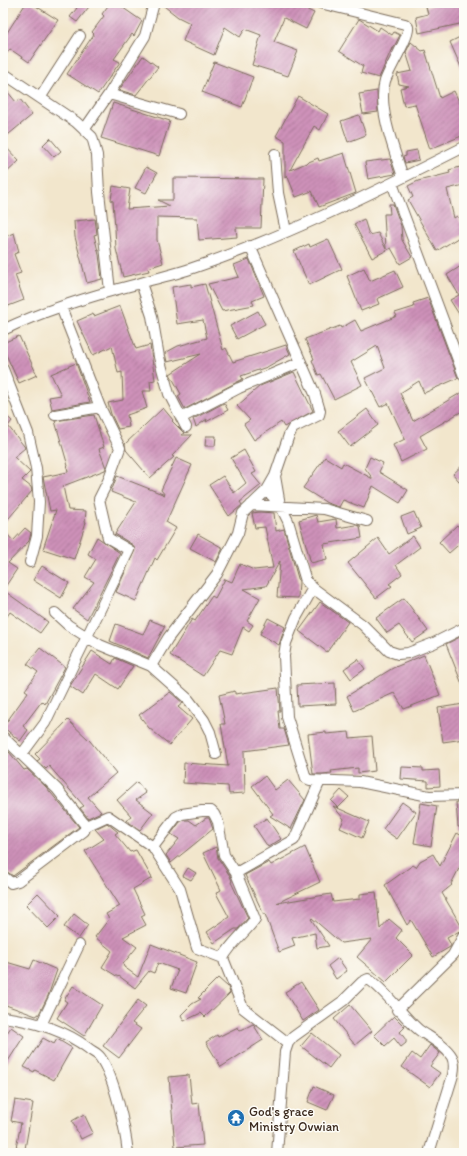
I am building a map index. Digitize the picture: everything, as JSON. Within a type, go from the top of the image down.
[{"type":"street","points":[[84,130],[109,94],[145,36],[154,3]]},
{"type":"street","points":[[325,4],[405,24],[408,27],[408,34],[392,64],[382,94],[384,109],[403,177]]},
{"type":"street","points":[[40,98],[80,36]]},
{"type":"street","points":[[3,73],[76,122],[92,137],[97,155],[99,192],[110,292]]},
{"type":"street","points":[[109,94],[179,114]]},
{"type":"street","points":[[3,330],[61,307],[141,282],[187,270],[250,246],[392,183],[464,147]]},
{"type":"street","points":[[275,154],[278,193],[286,231]]},
{"type":"street","points":[[392,183],[464,376]]},
{"type":"street","points":[[151,666],[168,638],[217,574],[238,533],[243,513],[267,490],[275,476],[293,428],[319,415],[320,411],[315,394],[250,246]]},
{"type":"street","points":[[141,282],[152,316],[159,358],[169,394],[186,428]]},
{"type":"street","points":[[22,754],[45,723],[129,550],[108,538],[99,499],[108,481],[120,448],[100,408],[61,307]]},
{"type":"street","points":[[181,418],[239,388],[301,362]]},
{"type":"street","points":[[3,369],[28,433],[36,468],[39,502],[37,536],[30,562]]},
{"type":"street","points":[[55,415],[100,408]]},
{"type":"street","points":[[275,476],[280,506],[295,541],[306,581],[313,588],[363,625],[389,651],[398,654],[408,653],[434,643],[464,628]]},
{"type":"street","points":[[267,490],[280,506]]},
{"type":"street","points":[[251,505],[324,509],[367,521]]},
{"type":"street","points":[[313,588],[296,618],[286,643],[284,680],[287,717],[306,778],[320,781],[360,782],[429,796],[464,795]]},
{"type":"street","points":[[55,613],[68,625],[100,645],[151,666],[188,699],[204,720],[210,732],[216,754]]},
{"type":"street","points":[[3,737],[57,789],[86,826]]},
{"type":"street","points":[[236,873],[294,840],[320,781]]},
{"type":"street","points":[[154,847],[176,817],[189,812],[210,811],[214,814],[218,822],[224,855],[236,873],[255,919],[246,931],[229,947],[223,958]]},
{"type":"street","points":[[3,876],[11,883],[18,881],[84,831],[86,826],[108,816],[154,847],[180,889],[197,948],[223,958],[243,1008],[288,1043]]},
{"type":"street","points":[[397,1010],[453,955],[464,935]]},
{"type":"street","points":[[41,1025],[79,944]]},
{"type":"street","points":[[277,1153],[285,1052],[288,1043],[293,1037],[343,1001],[362,982],[368,979],[375,983],[397,1010],[418,1029],[448,1052],[454,1063],[453,1075],[429,1153]]},
{"type":"street","points":[[3,1017],[25,1020],[41,1025],[77,1040],[100,1057],[113,1086],[125,1130],[128,1153]]},
{"type":"building","points":[[26,3],[31,3],[58,20],[29,62],[10,49],[3,58],[3,39]]},
{"type":"building","points":[[71,3],[92,3],[77,22],[70,17],[77,8]]},
{"type":"building","points":[[110,3],[116,3],[142,21],[134,36],[132,34],[114,59],[120,62],[98,94],[67,74],[94,34],[92,32],[104,16],[102,14]]},
{"type":"building","points":[[160,3],[293,3],[314,13],[306,29],[284,18],[274,42],[298,51],[288,76],[252,65],[261,35],[245,29],[240,37],[225,27],[214,55],[183,41],[190,23],[178,17]]},
{"type":"building","points":[[443,3],[461,3],[464,23],[419,33],[416,17],[428,14],[426,7]]},
{"type":"building","points":[[359,19],[378,31],[380,27],[392,35],[394,32],[400,35],[392,51],[392,48],[379,78],[361,73],[363,66],[339,51]]},
{"type":"building","points":[[464,35],[464,74],[450,42]]},
{"type":"building","points":[[411,42],[422,51],[425,50],[440,98],[454,91],[464,112],[464,135],[430,149],[415,104],[404,106],[400,88],[409,86],[399,84],[397,74],[412,71],[406,52]]},
{"type":"building","points":[[143,56],[158,67],[136,95],[119,90]]},
{"type":"building","points":[[214,62],[253,77],[242,107],[202,92]]},
{"type":"building","points":[[3,86],[16,102],[20,99],[32,115],[3,139]]},
{"type":"building","points":[[377,91],[378,112],[363,114],[359,94]]},
{"type":"building","points":[[298,96],[328,114],[320,130],[314,126],[290,170],[318,158],[319,161],[344,153],[356,193],[319,207],[312,191],[296,197],[287,175],[285,178],[285,141],[276,136]]},
{"type":"building","points":[[113,103],[170,121],[159,156],[101,138]]},
{"type":"building","points":[[359,115],[366,135],[348,142],[341,121]]},
{"type":"building","points":[[50,138],[61,151],[54,157],[43,145]]},
{"type":"building","points":[[3,144],[19,161],[3,176]]},
{"type":"building","points":[[417,150],[419,160],[405,163],[403,157],[406,156],[406,152]]},
{"type":"building","points":[[390,159],[395,174],[368,179],[365,162]]},
{"type":"building","points":[[464,166],[464,185],[447,189],[454,218],[457,216],[464,227],[464,234],[437,251],[408,200],[413,197],[408,186],[418,181],[450,173],[449,170]]},
{"type":"building","points":[[146,167],[157,173],[146,193],[135,188]]},
{"type":"building","points":[[173,178],[263,179],[261,228],[236,228],[237,237],[199,240],[197,218],[157,217],[157,240],[163,263],[148,268],[149,271],[123,277],[116,249],[113,201],[111,200],[113,186],[130,189],[127,209],[170,206],[158,200],[173,200]]},
{"type":"building","points":[[389,204],[393,204],[401,226],[402,240],[412,257],[400,264],[391,248],[372,258],[354,224],[364,219],[369,235],[378,233],[386,249],[384,214],[390,214]]},
{"type":"building","points":[[95,219],[97,234],[94,235],[99,255],[102,279],[87,283],[75,237],[74,221]]},
{"type":"building","points":[[14,233],[19,252],[14,254],[21,273],[15,275],[24,300],[3,308],[3,237]]},
{"type":"building","points":[[328,239],[342,269],[309,285],[294,251],[309,244],[310,247]]},
{"type":"building","points":[[249,259],[264,296],[252,301],[254,305],[222,311],[208,284],[239,277],[234,265]]},
{"type":"building","points":[[464,264],[464,322],[450,300],[459,295],[447,275]]},
{"type":"building","points":[[364,268],[370,281],[395,270],[403,287],[377,299],[379,304],[361,311],[347,276]]},
{"type":"building","points":[[191,284],[191,287],[205,284],[223,350],[226,348],[233,362],[286,345],[290,354],[267,367],[241,376],[243,379],[185,409],[178,396],[181,394],[170,374],[201,354],[167,362],[165,353],[178,346],[207,338],[203,320],[177,324],[172,287]]},
{"type":"building","points":[[428,298],[458,378],[424,393],[419,381],[400,393],[413,421],[464,391],[464,410],[420,436],[427,449],[401,462],[393,445],[405,439],[388,403],[380,407],[365,378],[385,368],[377,346],[351,362],[362,385],[334,399],[321,374],[318,375],[312,360],[314,359],[305,339],[340,326],[341,328],[355,320],[361,331],[397,316],[395,313],[414,307],[413,303]]},
{"type":"building","points":[[120,306],[136,349],[150,345],[155,380],[150,381],[151,391],[142,391],[147,408],[127,415],[129,427],[118,429],[108,403],[123,400],[122,372],[118,373],[112,346],[93,355],[77,321],[93,314],[94,316]]},
{"type":"building","points":[[258,311],[265,324],[237,339],[230,326]]},
{"type":"building","points":[[19,336],[37,375],[19,383],[3,348],[3,343]]},
{"type":"building","points":[[76,363],[90,402],[52,409],[49,397],[61,395],[51,374]]},
{"type":"building","points":[[294,372],[313,411],[284,427],[281,422],[254,440],[244,424],[250,420],[237,406],[260,386]]},
{"type":"building","points":[[224,403],[228,410],[206,422],[207,419],[196,427],[193,419]]},
{"type":"building","points":[[163,408],[173,420],[172,421],[184,433],[181,435],[192,435],[172,456],[174,457],[150,478],[126,450],[125,444]]},
{"type":"building","points":[[367,409],[378,425],[350,447],[338,431]]},
{"type":"building","points":[[3,413],[12,421],[8,426],[25,448],[14,457],[30,472],[22,480],[31,487],[32,491],[3,525]]},
{"type":"building","points":[[94,415],[104,447],[99,449],[106,468],[105,470],[63,486],[68,510],[86,511],[86,522],[74,559],[43,549],[56,510],[50,511],[43,477],[68,472],[68,466],[55,421]]},
{"type":"building","points":[[206,436],[216,436],[215,446],[205,446]]},
{"type":"building","points":[[244,450],[256,472],[252,474],[261,485],[240,502],[242,505],[229,516],[209,485],[223,476],[234,493],[246,483],[231,458]]},
{"type":"building","points":[[325,457],[341,467],[343,463],[373,479],[365,468],[370,457],[383,463],[379,472],[408,490],[400,503],[373,486],[364,508],[343,500],[339,507],[327,503],[303,488]]},
{"type":"building","points":[[176,458],[192,465],[166,522],[176,528],[157,560],[155,558],[136,601],[116,592],[135,550],[133,545],[115,534],[136,502],[111,492],[117,476],[165,495],[161,490]]},
{"type":"building","points":[[464,464],[464,487],[453,474]]},
{"type":"building","points":[[414,512],[421,528],[407,534],[401,517]]},
{"type":"building","points":[[252,513],[274,513],[276,531],[284,529],[299,582],[298,598],[277,597],[280,561],[266,586],[244,589],[260,598],[247,621],[253,625],[249,631],[243,627],[232,654],[220,650],[203,676],[170,655],[192,619],[195,621],[212,596],[215,598],[225,579],[232,582],[240,564],[254,570],[273,568],[265,527],[255,528]]},
{"type":"building","points":[[316,515],[318,522],[336,519],[337,528],[356,525],[360,526],[362,538],[324,544],[327,559],[311,563],[299,520]]},
{"type":"building","points":[[457,525],[464,533],[464,540],[449,553],[439,542]]},
{"type":"building","points":[[25,528],[31,533],[29,541],[8,563],[17,569],[3,590],[3,529],[13,541]]},
{"type":"building","points":[[198,534],[223,548],[216,562],[190,548]]},
{"type":"building","points":[[413,536],[420,547],[396,565],[402,574],[389,584],[392,586],[376,598],[348,563],[378,538],[389,554]]},
{"type":"building","points":[[97,537],[120,553],[87,619],[73,609],[94,582],[85,577],[96,559],[88,554]]},
{"type":"building","points":[[42,566],[69,583],[61,598],[33,580]]},
{"type":"building","points":[[3,590],[48,622],[40,633],[10,612],[3,622]]},
{"type":"building","points":[[404,598],[428,631],[412,642],[399,625],[387,633],[376,618]]},
{"type":"building","points":[[320,602],[348,622],[327,652],[299,631]]},
{"type":"building","points":[[268,618],[285,627],[279,645],[260,634]]},
{"type":"building","points":[[150,620],[165,626],[148,658],[110,641],[116,624],[143,634]]},
{"type":"building","points":[[464,635],[464,689],[446,644]]},
{"type":"building","points":[[40,648],[65,667],[45,704],[42,701],[23,726],[28,730],[20,741],[3,727],[28,692],[25,690],[38,672],[27,664]]},
{"type":"building","points":[[92,651],[112,664],[115,658],[133,666],[118,689],[96,674],[83,695],[70,686]]},
{"type":"building","points":[[424,655],[440,695],[404,709],[394,693],[354,711],[347,696],[393,668]]},
{"type":"building","points":[[358,659],[365,669],[351,679],[344,669]]},
{"type":"building","points":[[335,683],[336,704],[298,706],[297,685]]},
{"type":"building","points":[[278,688],[280,729],[284,729],[289,745],[244,751],[245,793],[229,794],[228,786],[183,783],[184,763],[228,766],[221,724],[225,724],[219,695],[235,691],[235,694]]},
{"type":"building","points":[[170,692],[183,703],[178,707],[192,719],[170,745],[149,728],[139,715]]},
{"type":"building","points":[[464,704],[464,739],[443,742],[438,708]]},
{"type":"building","points":[[68,720],[90,741],[116,773],[88,797],[101,812],[88,818],[80,808],[84,806],[49,766],[46,769],[37,761],[40,759],[35,754]]},
{"type":"building","points":[[326,732],[326,734],[349,732],[350,738],[372,736],[375,771],[358,773],[358,768],[331,771],[332,773],[313,774],[308,734]]},
{"type":"building","points":[[9,752],[24,770],[27,769],[46,787],[79,827],[13,876],[3,869],[3,757]]},
{"type":"building","points":[[402,767],[423,768],[423,771],[439,770],[440,786],[428,787],[428,781],[401,779]]},
{"type":"building","points":[[265,776],[275,790],[288,780],[305,800],[291,829],[270,816],[273,814],[252,786]]},
{"type":"building","points":[[137,782],[146,793],[136,800],[153,813],[140,830],[127,821],[131,816],[117,800]]},
{"type":"building","points":[[341,790],[349,797],[338,808],[331,801]]},
{"type":"building","points":[[402,802],[416,812],[397,839],[383,829]]},
{"type":"building","points":[[456,802],[464,802],[464,827],[458,827]]},
{"type":"building","points":[[421,803],[437,806],[431,846],[414,843]]},
{"type":"building","points":[[333,806],[369,822],[362,838],[340,828],[344,819]]},
{"type":"building","points":[[206,818],[209,818],[213,829],[171,863],[166,855],[179,839],[171,834],[180,822],[189,820],[196,825]]},
{"type":"building","points":[[267,818],[281,839],[268,847],[254,826]]},
{"type":"building","points":[[107,823],[118,832],[115,834],[130,852],[136,850],[152,878],[133,889],[145,914],[141,916],[146,925],[123,937],[137,947],[123,964],[124,967],[138,977],[151,944],[197,962],[186,993],[171,988],[178,970],[158,963],[154,973],[149,971],[135,988],[119,976],[118,977],[102,967],[112,951],[95,937],[109,919],[106,914],[120,906],[85,851],[104,839],[95,829]]},
{"type":"building","points":[[457,833],[464,837],[464,859],[451,884],[452,885],[442,893],[463,929],[447,938],[451,945],[450,947],[433,957],[411,920],[407,925],[385,885],[413,865],[416,867],[420,861],[433,854],[440,866]]},
{"type":"building","points":[[216,847],[218,858],[230,876],[231,882],[248,918],[238,929],[235,929],[214,943],[207,932],[229,917],[216,893],[221,890],[203,853]]},
{"type":"building","points":[[305,847],[320,882],[277,903],[331,894],[333,902],[360,899],[360,894],[376,892],[380,929],[389,919],[402,930],[396,938],[413,955],[386,982],[357,957],[372,939],[341,943],[312,918],[311,919],[329,946],[317,948],[315,933],[292,938],[295,946],[279,952],[265,914],[264,915],[245,875],[269,862],[271,865]]},
{"type":"building","points":[[188,868],[196,873],[191,880],[183,876]]},
{"type":"building","points":[[38,893],[60,916],[48,928],[26,905]]},
{"type":"building","points":[[74,914],[88,925],[79,938],[64,927]]},
{"type":"building","points":[[338,958],[347,971],[336,979],[328,966]]},
{"type":"building","points":[[34,960],[57,970],[48,996],[39,1014],[36,1016],[3,1004],[3,961],[30,969]]},
{"type":"building","points":[[218,978],[228,987],[230,993],[205,1017],[201,1013],[184,1021],[181,1015],[192,1004],[201,999],[198,998]]},
{"type":"building","points":[[301,982],[319,1010],[303,1021],[285,992]]},
{"type":"building","points":[[73,986],[102,1005],[84,1036],[57,1018],[67,1002],[64,1000]]},
{"type":"building","points":[[138,1000],[146,1006],[132,1023],[141,1029],[119,1058],[103,1046]]},
{"type":"building","points":[[350,1005],[372,1031],[355,1045],[334,1019]]},
{"type":"building","points":[[394,1016],[405,1027],[400,1032],[406,1040],[406,1043],[401,1047],[394,1038],[385,1046],[374,1035]]},
{"type":"building","points":[[253,1024],[263,1040],[221,1067],[206,1042],[217,1035],[218,1037],[238,1027],[239,1031]]},
{"type":"building","points":[[11,1027],[24,1036],[3,1069],[3,1039]]},
{"type":"building","points":[[312,1033],[339,1055],[329,1068],[301,1046]]},
{"type":"building","points":[[43,1038],[54,1044],[57,1039],[72,1048],[54,1080],[35,1070],[34,1072],[24,1067]]},
{"type":"building","points":[[430,1045],[440,1053],[430,1066],[440,1073],[430,1087],[402,1067],[412,1053],[420,1059]]},
{"type":"building","points":[[189,1075],[192,1104],[199,1103],[203,1145],[175,1147],[169,1077]]},
{"type":"building","points":[[314,1086],[334,1095],[327,1110],[308,1102]]},
{"type":"building","points":[[15,1100],[33,1103],[25,1149],[16,1148],[21,1123],[11,1121]]},
{"type":"building","points":[[84,1114],[93,1133],[81,1139],[72,1121]]},
{"type":"place","name":"God's grace Ministry Ovwian","points":[[236,1118]]}]
